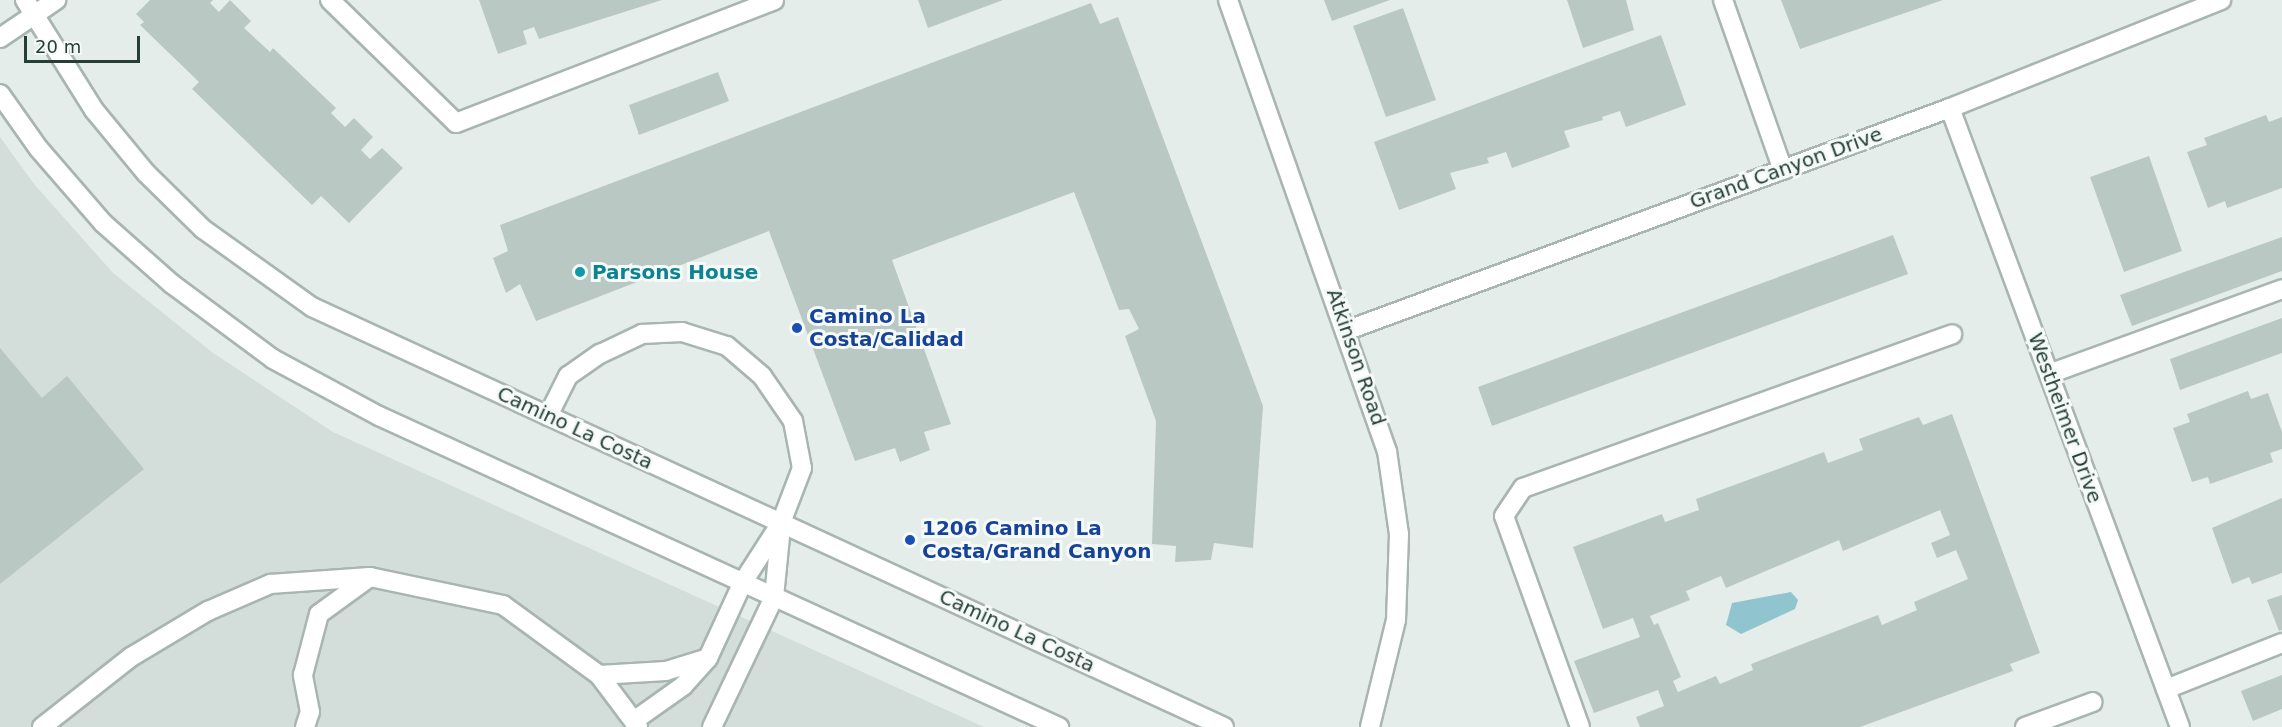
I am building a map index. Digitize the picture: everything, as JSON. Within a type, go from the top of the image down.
[{"type":"street","points":[[0,38],[30,8],[56,0]]},
{"type":"street","points":[[330,0],[456,123],[774,0]]},
{"type":"street","name":"Atkinson Road","points":[[1228,0],[1348,330],[1387,451],[1399,534],[1396,620],[1370,727]]},
{"type":"street","points":[[1723,0],[1783,170]]},
{"type":"street","name":"Grand Canyon Drive","points":[[1348,330],[1950,108],[2221,0]]},
{"type":"street","name":"Camino La Costa","points":[[30,8],[94,110],[146,173],[203,229],[312,307],[1224,727]]},
{"type":"street","points":[[0,94],[39,149],[103,223],[172,284],[273,359],[379,416],[1059,727]]},
{"type":"street","name":"Westheimer Drive","points":[[1950,108],[2180,727]]},
{"type":"street","points":[[2049,374],[2282,289]]},
{"type":"street","points":[[42,727],[131,657],[208,611],[270,584],[370,577],[503,605],[599,675],[637,724],[683,686],[708,658],[743,582],[781,523],[802,468],[793,421],[762,376],[727,346],[682,332],[642,334],[568,376],[548,416]]},
{"type":"street","points":[[1580,727],[1504,516],[1523,488],[1952,333]]},
{"type":"street","points":[[712,727],[774,597],[781,523]]},
{"type":"street","points":[[305,727],[310,712],[303,675],[319,614],[370,577]]},
{"type":"street","points":[[2166,689],[2282,643]]},
{"type":"street","points":[[599,675],[666,671],[708,658]]},
{"type":"street","points":[[2025,727],[2092,702]]},
{"type":"shaded area","points":[[0,137],[34,184],[113,273],[213,353],[333,432],[984,727],[0,727]]},
{"type":"water","points":[[1791,592],[1798,600],[1795,609],[1741,634],[1726,625],[1732,603]]},
{"type":"building","points":[[150,0],[213,0],[210,3],[219,12],[230,0],[251,21],[244,28],[270,52],[273,48],[336,108],[331,113],[345,127],[354,118],[373,137],[361,150],[370,159],[382,148],[403,168],[349,223],[321,196],[312,205],[192,89],[199,82],[140,25],[144,22],[136,14]]},
{"type":"building","points":[[479,0],[662,0],[539,39],[534,27],[523,31],[527,44],[498,54]]},
{"type":"building","points":[[918,0],[1003,0],[928,28]]},
{"type":"building","points":[[1324,0],[1390,0],[1332,21]]},
{"type":"building","points":[[1567,0],[1626,0],[1634,30],[1583,48]]},
{"type":"building","points":[[1781,0],[1943,0],[1800,49]]},
{"type":"building","name":"Parsons House","points":[[1091,3],[1100,24],[1118,17],[1263,406],[1253,548],[1214,543],[1211,560],[1175,562],[1176,546],[1152,544],[1156,421],[1125,336],[1139,329],[1129,309],[1119,310],[1074,192],[892,260],[951,424],[924,432],[930,450],[900,462],[895,448],[855,461],[769,231],[536,321],[520,284],[506,293],[493,258],[508,251],[500,225]]},
{"type":"building","points":[[1403,8],[1436,100],[1386,117],[1353,26]]},
{"type":"building","points":[[1661,35],[1686,105],[1626,127],[1620,111],[1602,117],[1603,120],[1564,131],[1570,147],[1512,168],[1506,152],[1487,158],[1489,163],[1450,173],[1456,189],[1399,210],[1374,142]]},
{"type":"building","points":[[718,72],[729,101],[639,135],[629,105]]},
{"type":"building","points":[[2266,115],[2269,122],[2282,117],[2282,188],[2227,208],[2225,201],[2208,208],[2187,152],[2207,145],[2204,138]]},
{"type":"building","points":[[2149,156],[2182,251],[2124,272],[2090,177]]},
{"type":"building","points":[[1893,235],[1908,274],[1492,426],[1478,387]]},
{"type":"building","points":[[2282,237],[2282,271],[2132,326],[2120,295]]},
{"type":"building","points":[[2282,318],[2282,353],[2180,390],[2170,359]]},
{"type":"building","points":[[0,348],[42,398],[67,376],[144,469],[0,584]]},
{"type":"building","points":[[2248,391],[2251,399],[2268,393],[2282,432],[2282,449],[2270,453],[2273,462],[2210,484],[2208,477],[2192,482],[2173,428],[2190,422],[2187,414]]},
{"type":"building","points":[[1952,414],[2040,653],[2010,664],[2013,671],[1860,727],[1640,727],[1636,717],[1664,706],[1658,690],[1594,713],[1574,661],[1640,637],[1633,618],[1603,629],[1573,547],[1662,514],[1665,522],[1699,510],[1696,499],[1824,452],[1828,463],[1863,450],[1859,439],[1919,417],[1923,425]],"holes":[[[1940,510],[1950,535],[1931,543],[1937,558],[1956,550],[1968,579],[1914,602],[1917,610],[1882,625],[1878,615],[1751,664],[1753,670],[1720,684],[1716,676],[1678,692],[1673,681],[1681,677],[1658,623],[1654,625],[1650,616],[1690,600],[1686,591],[1721,576],[1726,588],[1839,540],[1843,551]]]},
{"type":"building","points":[[2282,498],[2282,573],[2252,584],[2249,577],[2232,584],[2212,528]]},
{"type":"building","points":[[2282,595],[2282,630],[2279,631],[2267,600]]},
{"type":"building","points":[[2282,675],[2282,709],[2253,721],[2241,691]]},
{"type":"place","name":"Parsons House","points":[[580,272]]},
{"type":"place","name":"Camino La Costa/Calidad","points":[[797,328]]},
{"type":"place","name":"1206 Camino La Costa/Grand Canyon","points":[[910,540]]}]
